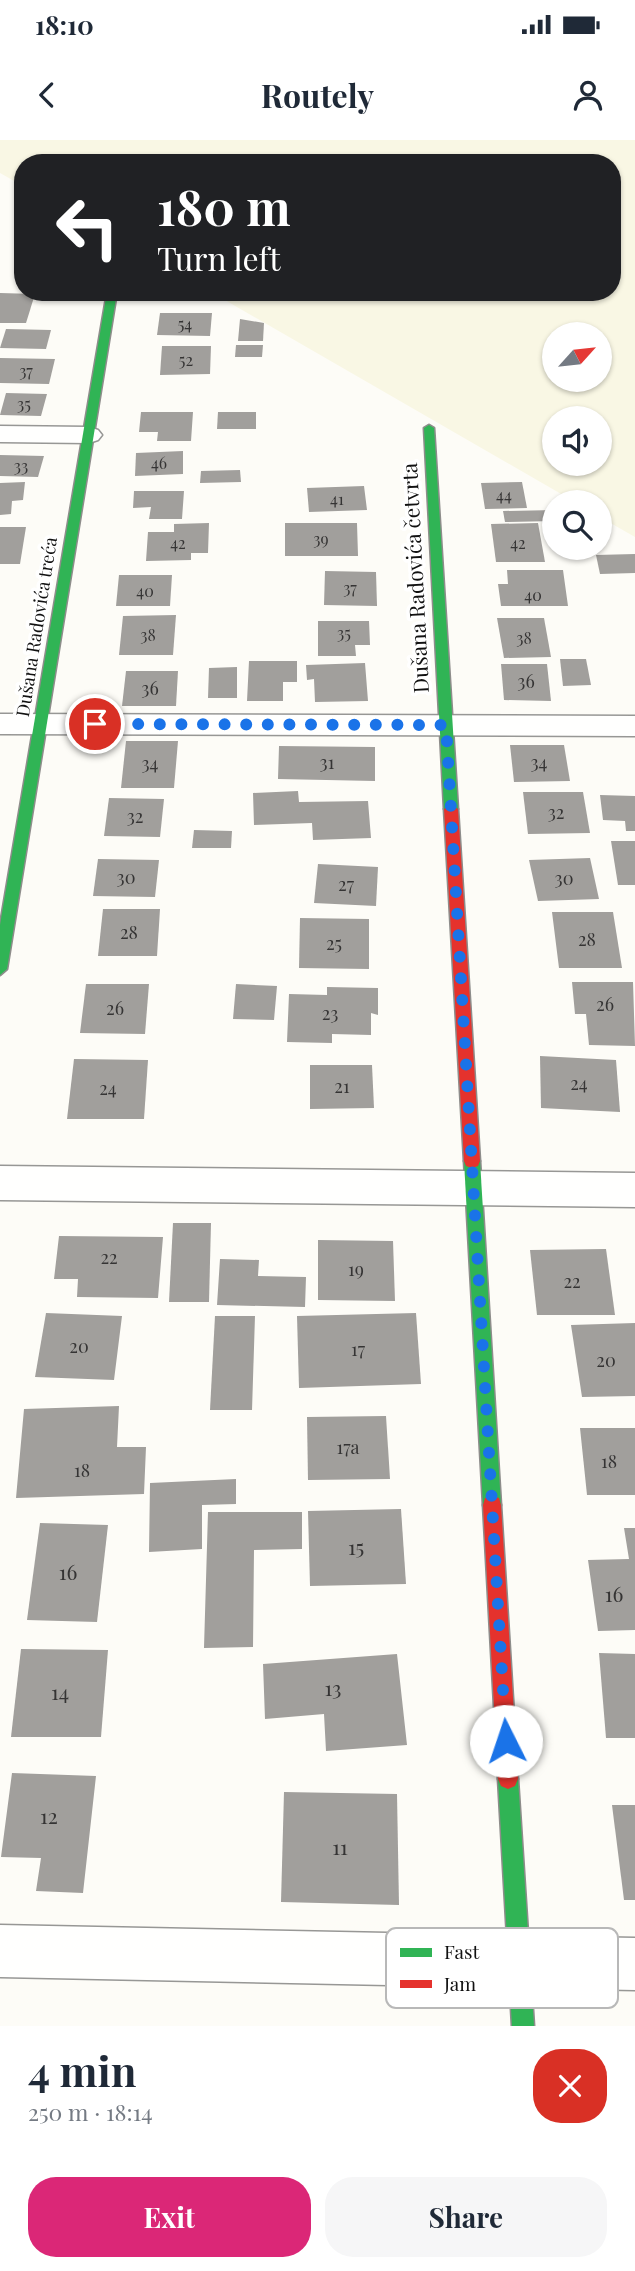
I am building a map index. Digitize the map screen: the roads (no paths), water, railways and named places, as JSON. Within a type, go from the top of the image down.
[{"type":"street","name":"Dušana Radovića treća","points":[[0,969],[111,301]]},
{"type":"street","name":"Dušana Radovića četvrta","points":[[429,428],[517,1928]]},
{"type":"street","points":[[0,434],[89,435]]},
{"type":"street","points":[[0,723],[635,726]]},
{"type":"street","points":[[0,1183],[635,1191]]},
{"type":"street","points":[[0,1951],[386,1958]]},
{"type":"street","name":"Dušana Radovića četvrta","points":[[522,2008],[523,2026]]}]
